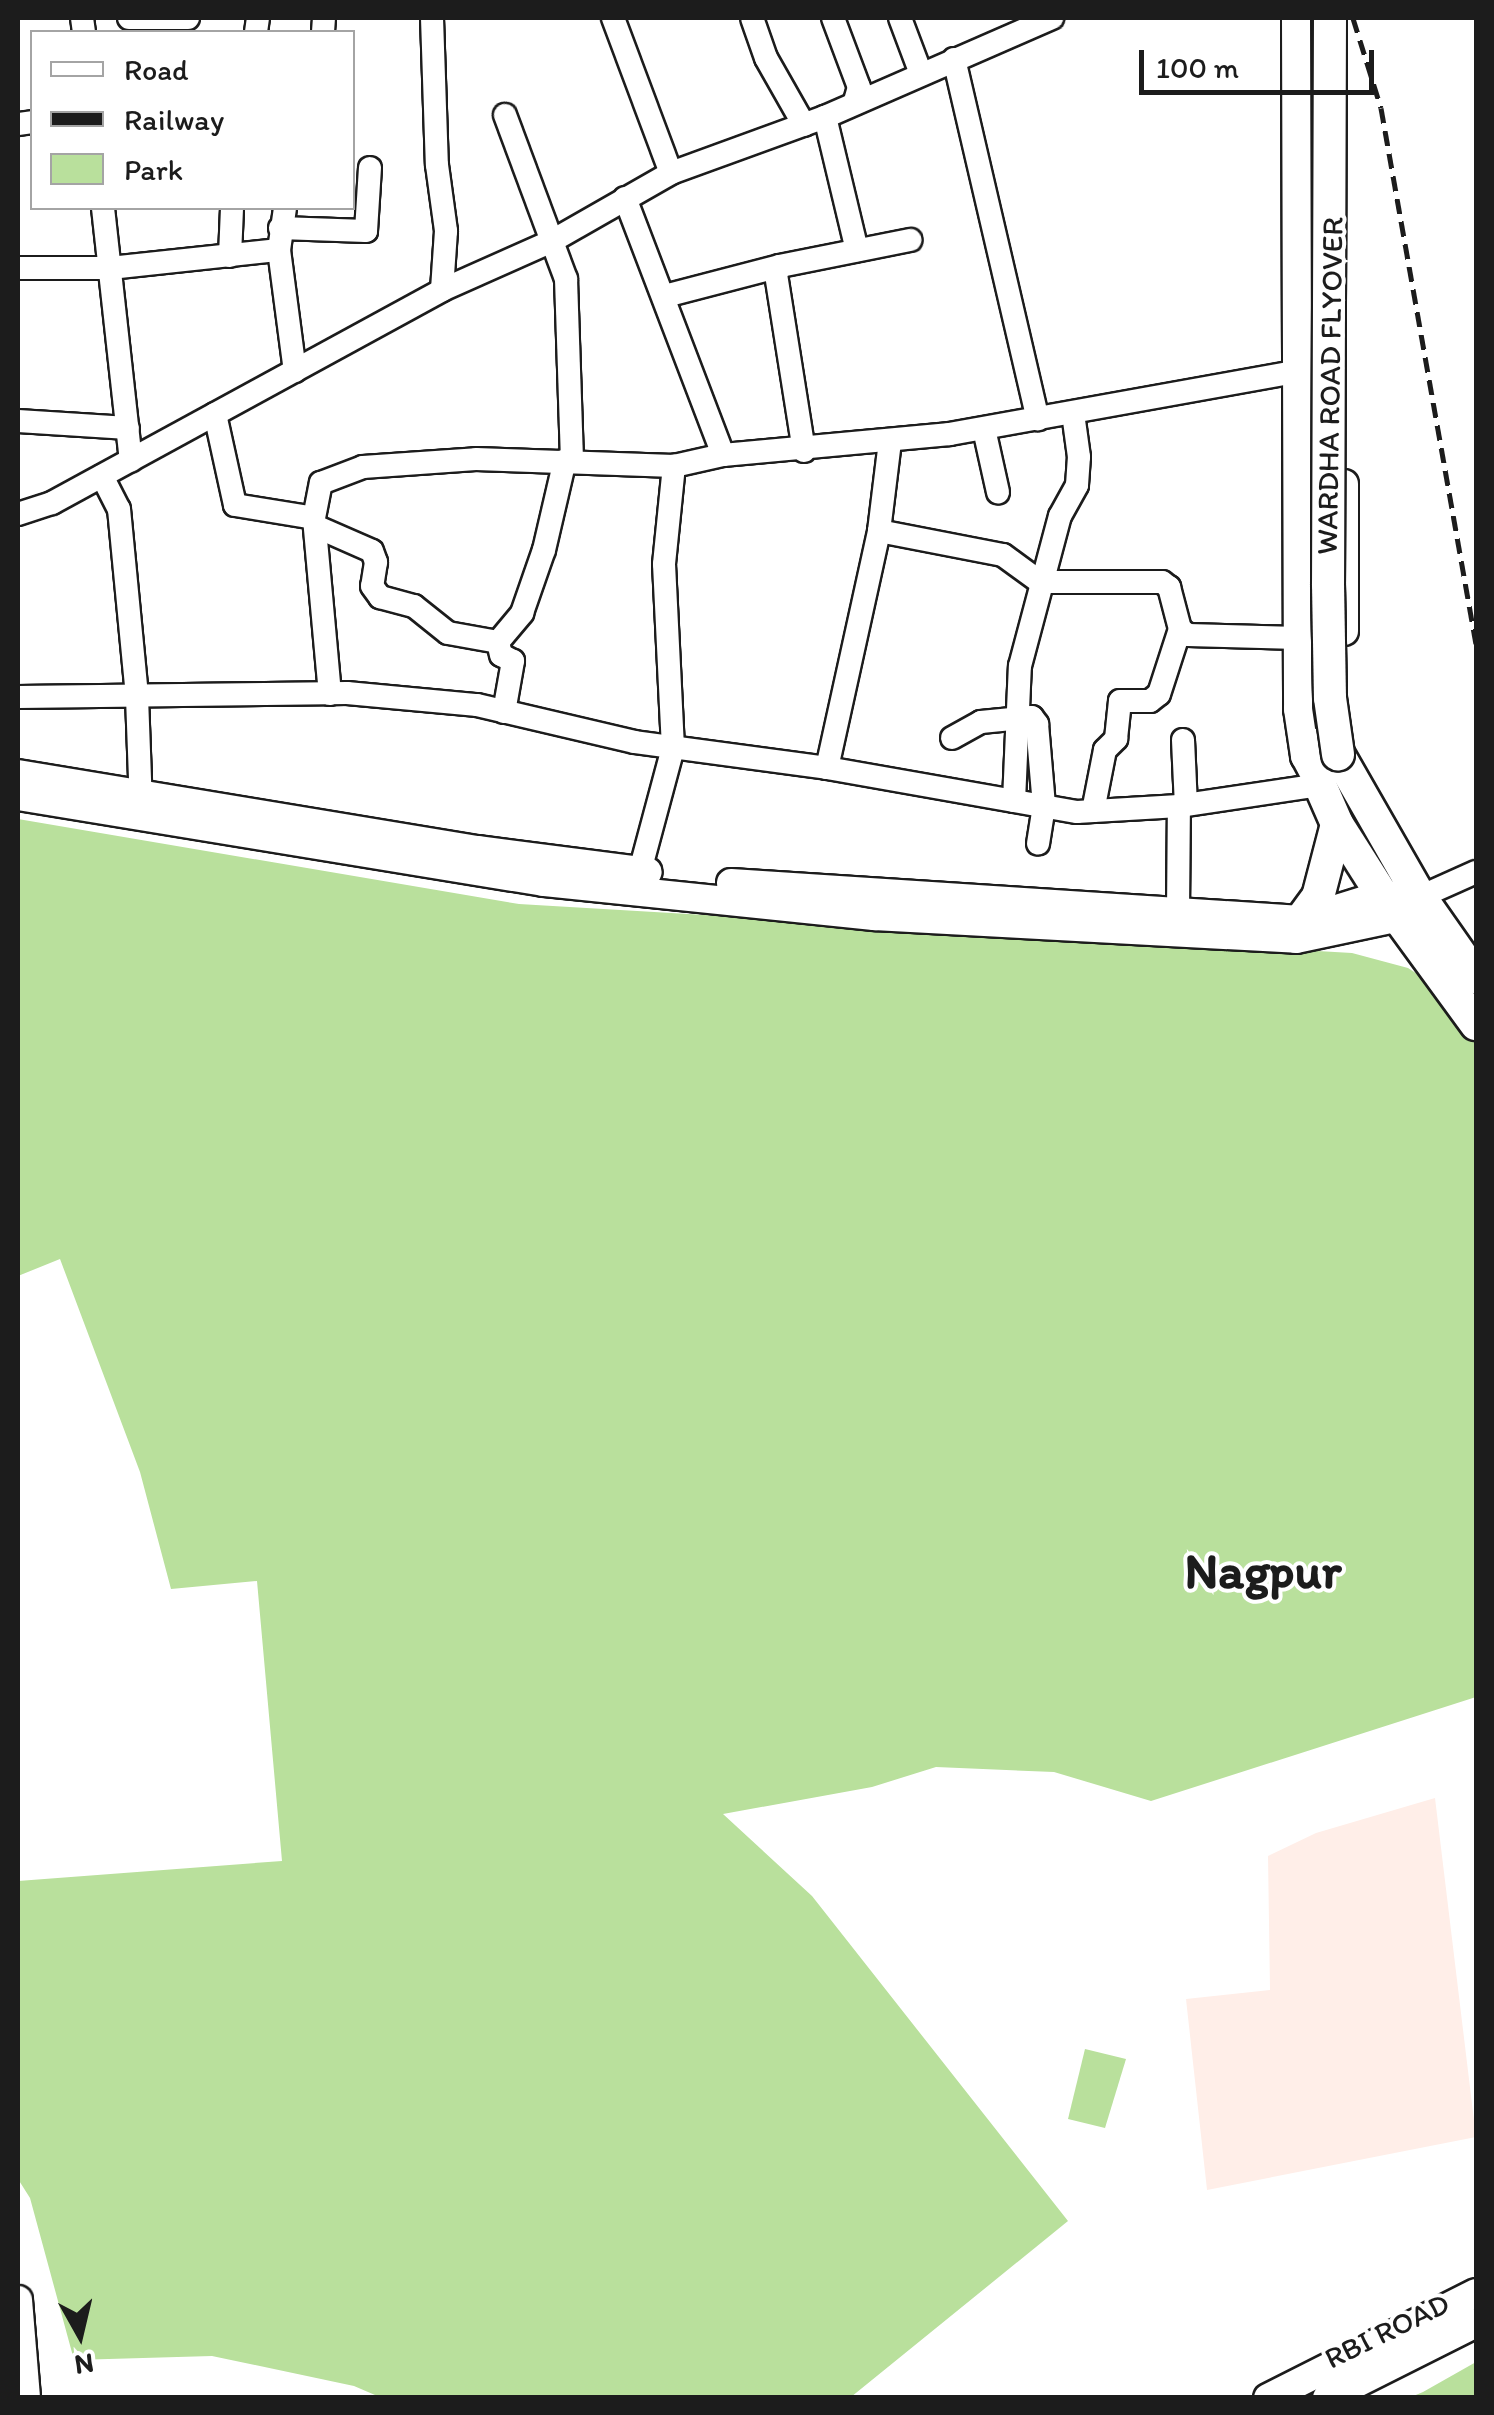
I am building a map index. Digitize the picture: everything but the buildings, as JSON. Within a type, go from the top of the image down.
[{"type":"highway","name":"WARDHA ROAD FLYOVER","points":[[1317,18],[1320,274],[1312,596],[1314,700],[1329,749]]},
{"type":"highway","name":"WARDHA ROAD FLYOVER","points":[[1329,749],[1330,18]]},
{"type":"highway","points":[[1329,749],[1356,784],[1400,903],[1476,977]]},
{"type":"highway","points":[[1329,749],[1320,785],[1337,824],[1400,903],[1476,1024]]},
{"type":"highway","points":[[1302,920],[1318,897],[1337,824]]},
{"type":"main road","points":[[1296,18],[1298,709],[1305,756],[1320,785]]},
{"type":"main road","name":"WARDHA ROAD FLYOVER","points":[[1344,18],[1344,650],[1356,784]]},
{"type":"main road","points":[[18,774],[141,806]]},
{"type":"main road","points":[[18,796],[141,806],[476,850],[640,880],[739,884],[1181,920],[1302,920],[1400,903]]},
{"type":"main road","points":[[1181,920],[1296,939],[1400,903]]},
{"type":"main road","points":[[1268,2398],[1476,2293]]},
{"type":"main road","points":[[18,2300],[26,2398]]},
{"type":"main road","name":"RBI ROAD","points":[[1326,2398],[1476,2323]]},
{"type":"street","points":[[129,18],[188,18]]},
{"type":"street","points":[[432,18],[437,165],[446,232],[442,290]]},
{"type":"street","points":[[613,18],[672,173]]},
{"type":"street","points":[[752,18],[766,58],[814,121],[857,250]]},
{"type":"street","points":[[833,18],[859,87],[855,101]]},
{"type":"street","points":[[900,18],[922,74]]},
{"type":"street","points":[[18,514],[52,503],[442,290],[552,240],[672,173],[814,121],[1052,18]]},
{"type":"street","points":[[954,59],[1038,419]]},
{"type":"street","points":[[498,642],[522,613],[568,460],[566,279],[505,115]]},
{"type":"street","points":[[18,268],[110,268],[230,256],[282,228],[366,231],[370,168]]},
{"type":"street","points":[[625,198],[723,455]]},
{"type":"street","points":[[104,210],[131,460]]},
{"type":"street","points":[[230,256],[232,210]]},
{"type":"street","points":[[282,228],[294,371]]},
{"type":"street","points":[[665,296],[780,266],[910,240]]},
{"type":"street","points":[[780,266],[776,279],[804,451]]},
{"type":"street","points":[[330,694],[314,522],[321,483],[363,468],[476,459],[674,466],[723,455],[804,451],[984,428],[1344,363]]},
{"type":"street","points":[[1014,801],[1020,666],[1060,516],[1076,485],[1079,456],[1072,413]]},
{"type":"street","points":[[215,414],[234,505],[314,522],[372,551],[376,562],[372,586],[380,598],[414,606],[448,633],[498,642]]},
{"type":"street","points":[[18,421],[128,428]]},
{"type":"street","points":[[984,428],[998,492]]},
{"type":"street","points":[[826,768],[879,531],[890,441]]},
{"type":"street","points":[[640,880],[673,748],[664,564],[674,466]]},
{"type":"street","points":[[102,476],[119,508],[137,697],[141,806]]},
{"type":"street","points":[[879,531],[1003,555],[1040,582],[1162,582],[1169,588],[1180,630],[1159,694],[1150,701],[1120,701],[1116,740],[1105,750],[1093,811]]},
{"type":"street","points":[[1180,630],[1188,635],[1298,638]]},
{"type":"street","points":[[498,642],[501,656],[513,661],[504,712]]},
{"type":"street","points":[[18,697],[330,694],[477,705],[673,748],[1093,811],[1183,806],[1320,785]]},
{"type":"street","points":[[952,738],[981,722],[1032,717],[1037,724],[1044,806],[1038,844]]},
{"type":"street","points":[[1181,920],[1183,740]]},
{"type":"street","points":[[1400,903],[1476,872]]},
{"type":"shaded area","points":[[1435,1798],[1476,2137],[1207,2190],[1186,1999],[1270,1990],[1268,1856],[1316,1833]]},
{"type":"green space","points":[[18,819],[519,904],[1352,953],[1408,968],[1462,1003],[1476,1030],[1476,1697],[1151,1801],[1054,1772],[936,1767],[872,1787],[723,1814],[812,1896],[1068,2221],[851,2397],[382,2398],[354,2386],[212,2356],[74,2360],[30,2198],[18,2179],[18,1881],[282,1861],[257,1581],[171,1589],[140,1472],[60,1259],[18,1276]]},
{"type":"green space","points":[[1085,2049],[1126,2059],[1105,2128],[1068,2119]]},
{"type":"green space","points":[[1476,2362],[1476,2397],[1411,2397],[1423,2392]]},
{"type":"railway","points":[[1353,18],[1381,108],[1476,644]]},
{"type":"district","name":"Nagpur","points":[[1263,1571]]}]
